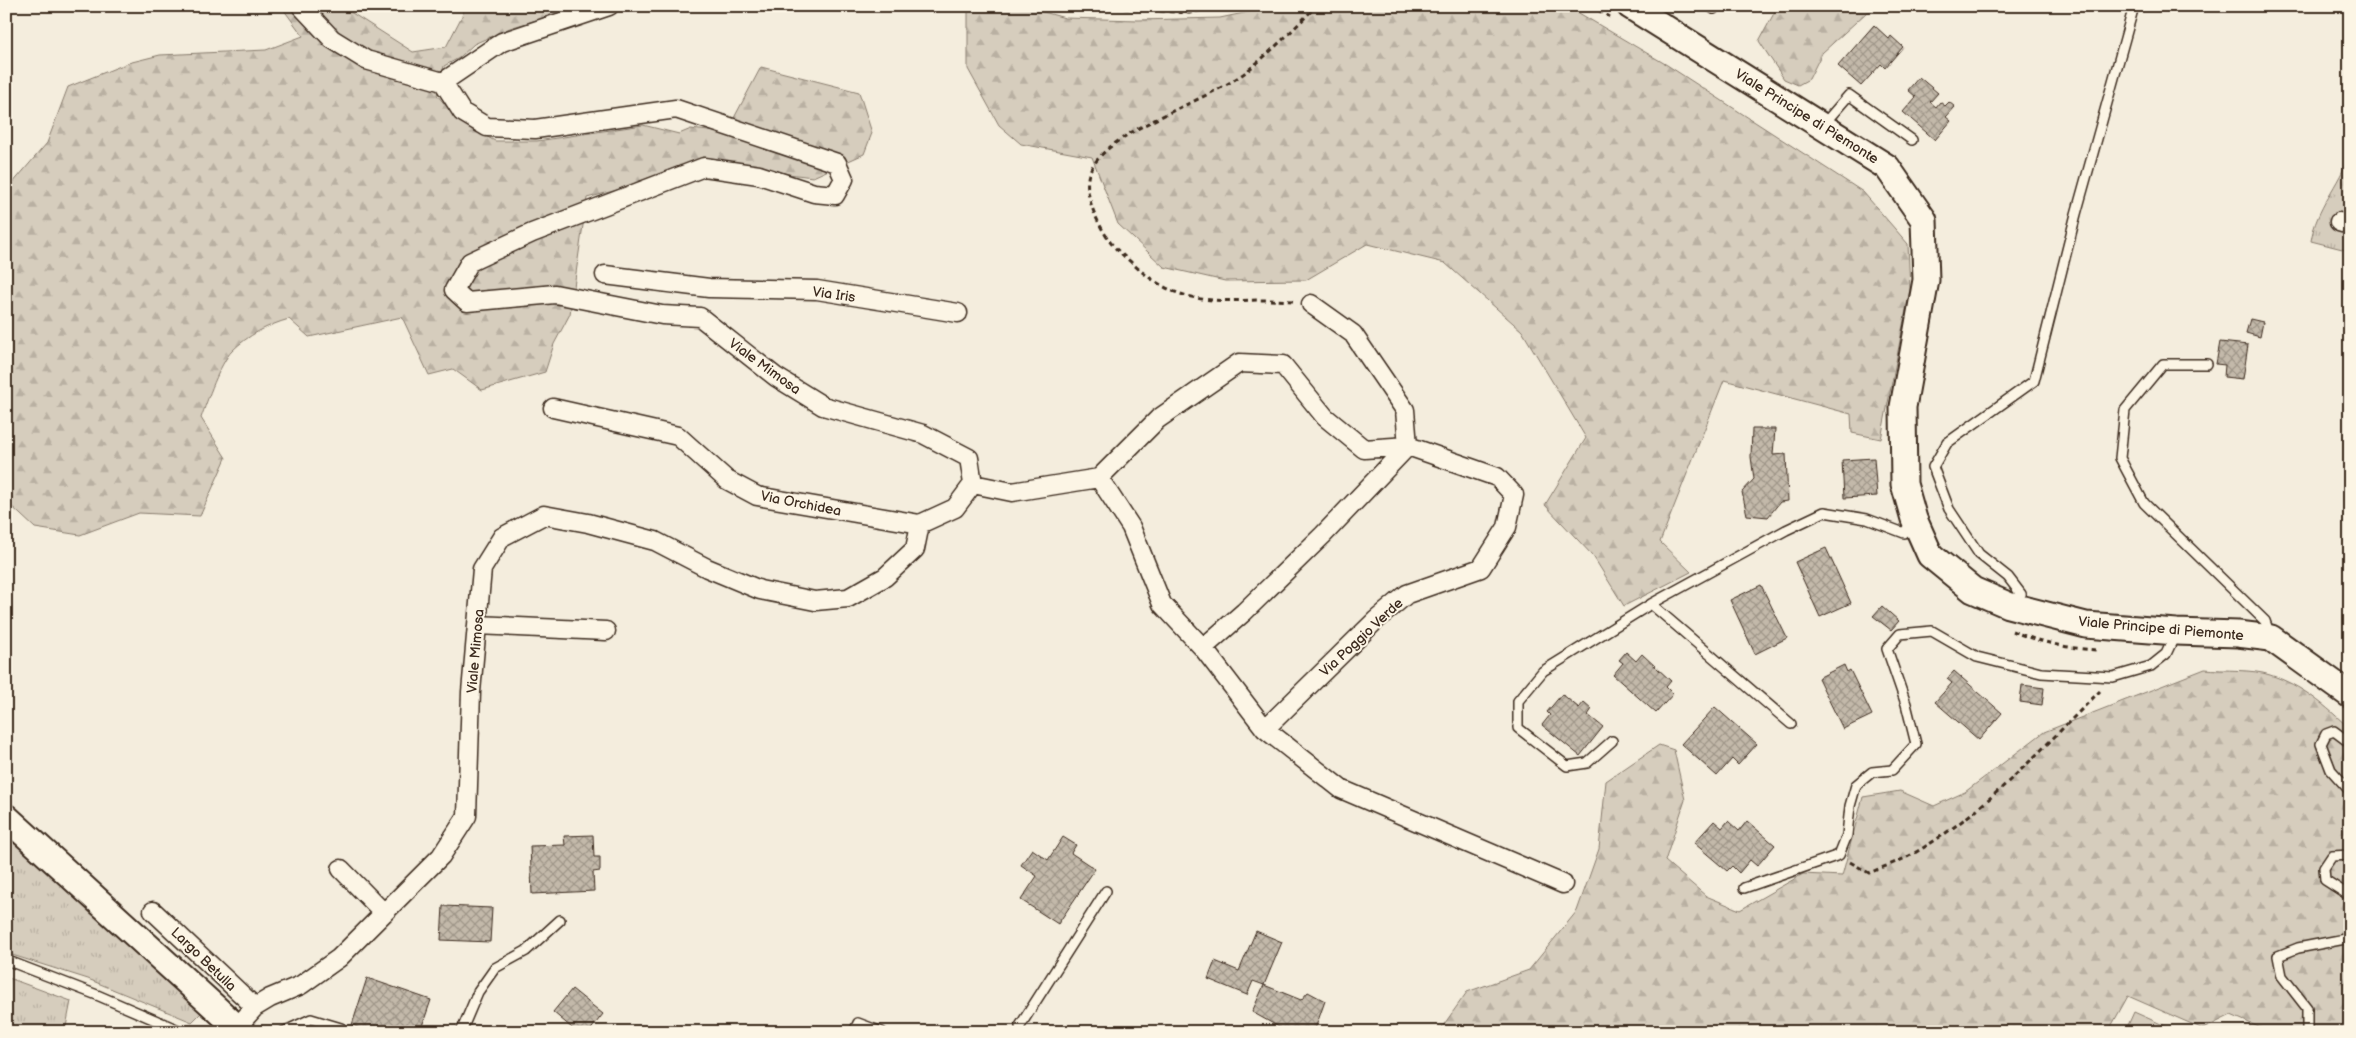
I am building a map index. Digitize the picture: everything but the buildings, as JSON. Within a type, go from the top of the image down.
[{"type":"street","points":[[301,6],[332,39],[366,60],[443,82],[462,112],[487,127],[535,129],[676,109],[837,163],[844,179],[835,195],[814,193],[759,176],[704,167],[532,233],[470,262],[454,290],[467,302],[555,294],[662,315],[700,317],[709,288]]},
{"type":"street","points":[[443,82],[502,42],[609,6]]},
{"type":"street","name":"Viale Principe di Piemonte","points":[[1623,13],[1822,126],[1887,167],[1924,220],[1926,280],[1903,407],[1904,484],[1914,520],[1930,555],[2008,617],[2086,625],[2176,632],[2238,634],[2271,638],[2350,695]]},
{"type":"street","name":"Via Iris","points":[[605,275],[709,288],[817,290],[958,313]]},
{"type":"street","points":[[1203,648],[1244,612],[1323,535],[1408,446],[1405,410],[1353,334],[1311,304]]},
{"type":"street","name":"Viale Mimosa","points":[[700,317],[776,377],[823,406],[923,434],[969,458],[973,484]]},
{"type":"street","name":"Via Poggio Verde","points":[[1099,478],[1158,419],[1240,363],[1283,365],[1324,416],[1364,449],[1408,446],[1497,477],[1514,495],[1507,527],[1481,568],[1407,594],[1376,620],[1266,729]]},
{"type":"street","name":"Via Orchidea","points":[[553,408],[678,436],[727,480],[757,496],[920,524]]},
{"type":"street","points":[[920,524],[954,508],[973,484],[1012,492],[1099,478],[1132,527],[1162,604],[1203,648],[1266,729],[1341,789],[1563,884]]},
{"type":"street","name":"Viale Mimosa","points":[[236,1030],[255,1007],[301,985],[339,958],[441,856],[467,816],[470,692],[482,569],[502,537],[544,515],[588,523],[655,542],[707,568],[760,590],[815,601],[848,598],[885,578],[915,549],[920,524]]},
{"type":"street","points":[[477,625],[606,630]]},
{"type":"street","points":[[6,817],[236,1030]]},
{"type":"street","points":[[341,870],[384,913]]},
{"type":"street","name":"Largo Betulla","points":[[153,911],[255,1007]]},
{"type":"lane","points":[[2008,617],[2021,594],[2008,577],[1979,554],[1949,509],[1933,467],[1947,443],[2034,381],[2076,214],[2134,6]]},
{"type":"lane","points":[[1822,126],[1850,95],[1912,140]]},
{"type":"lane","points":[[2207,364],[2164,364],[2125,410],[2120,458],[2144,503],[2265,621],[2271,638]]},
{"type":"lane","points":[[1612,741],[1587,763],[1567,766],[1518,728],[1518,700],[1543,671],[1651,604],[1786,530],[1824,512],[1868,519],[1904,533],[1914,520]]},
{"type":"lane","points":[[1651,604],[1791,724]]},
{"type":"lane","points":[[1744,888],[1839,855],[1847,835],[1850,806],[1856,785],[1872,772],[1892,770],[1916,744],[1906,704],[1887,649],[1900,634],[1932,631],[1977,657],[2041,673],[2113,677],[2151,666],[2166,654],[2176,632]]},
{"type":"lane","points":[[2350,743],[2334,731],[2326,734],[2321,744],[2331,770],[2350,791]]},
{"type":"lane","points":[[2350,855],[2332,856],[2324,868],[2325,880],[2350,896]]},
{"type":"lane","points":[[1021,1032],[1020,1026],[1106,891]]},
{"type":"lane","points":[[461,1032],[478,992],[495,968],[526,951],[560,920]]},
{"type":"lane","points":[[2307,1032],[2307,1008],[2282,976],[2278,956],[2298,948],[2350,938]]},
{"type":"lane","points":[[6,960],[97,995],[182,1032]]},
{"type":"lane","points":[[283,1032],[311,1019],[341,1028]]},
{"type":"lane","points":[[854,1032],[858,1023],[882,1032]]},
{"type":"path","points":[[1097,6],[1189,13],[1221,6]]},
{"type":"path","points":[[1311,304],[1276,300],[1204,300],[1182,296],[1163,287],[1147,277],[1116,250],[1098,221],[1088,184],[1090,170],[1102,154],[1144,126],[1182,106],[1212,94],[1247,71],[1316,6]]},
{"type":"path","points":[[1591,6],[1623,13]]},
{"type":"path","points":[[2008,617],[2035,639],[2083,650],[2101,650]]},
{"type":"path","points":[[1839,855],[1869,873],[1911,855],[1959,822],[2014,777],[2113,677]]},
{"type":"green space","points":[[281,6],[341,6],[413,52],[446,47],[465,6],[571,6],[559,13],[510,28],[474,44],[459,58],[444,66],[437,95],[460,122],[495,141],[537,141],[643,125],[679,134],[691,129],[726,133],[761,67],[859,92],[872,133],[864,154],[813,177],[780,173],[709,158],[672,169],[617,190],[587,198],[570,314],[554,344],[545,372],[482,390],[453,369],[429,375],[402,317],[309,337],[289,319],[273,324],[252,335],[232,351],[214,383],[201,418],[226,458],[200,516],[139,513],[80,535],[35,528],[6,501],[6,191],[47,143],[68,87],[128,63],[160,55],[266,50],[303,36]]},
{"type":"green space","points":[[968,6],[1022,6],[1065,18],[1138,20],[1220,18],[1277,6],[1567,6],[1667,65],[1863,192],[1908,244],[1910,289],[1881,439],[1852,433],[1851,414],[1724,380],[1660,542],[1691,572],[1624,606],[1593,556],[1545,505],[1586,438],[1522,331],[1445,263],[1367,244],[1306,280],[1225,281],[1164,267],[1118,224],[1092,157],[1021,144],[999,125],[968,69]]},
{"type":"green space","points":[[1778,6],[1896,6],[1867,12],[1822,53],[1809,79],[1798,85],[1784,79],[1759,41]]},
{"type":"green space","points":[[2350,154],[2350,251],[2311,241],[2318,218]]},
{"type":"green space","points":[[2205,669],[2263,673],[2282,679],[2313,697],[2350,729],[2350,1032],[2270,1032],[2231,1015],[2203,1029],[2128,996],[2108,1032],[1445,1032],[1440,1030],[1467,992],[1529,970],[1577,911],[1599,849],[1606,781],[1659,745],[1674,750],[1685,800],[1665,861],[1706,896],[1740,910],[1803,874],[1842,876],[1863,797],[1900,791],[1934,806],[1965,792],[2044,732]]},
{"type":"green space","points":[[6,828],[203,1011],[192,1022],[88,979],[6,953]]},
{"type":"green space","points":[[6,977],[71,1001],[65,1032],[6,1032]]},
{"type":"green space","points":[[2134,1012],[2179,1032],[2125,1032]]}]
